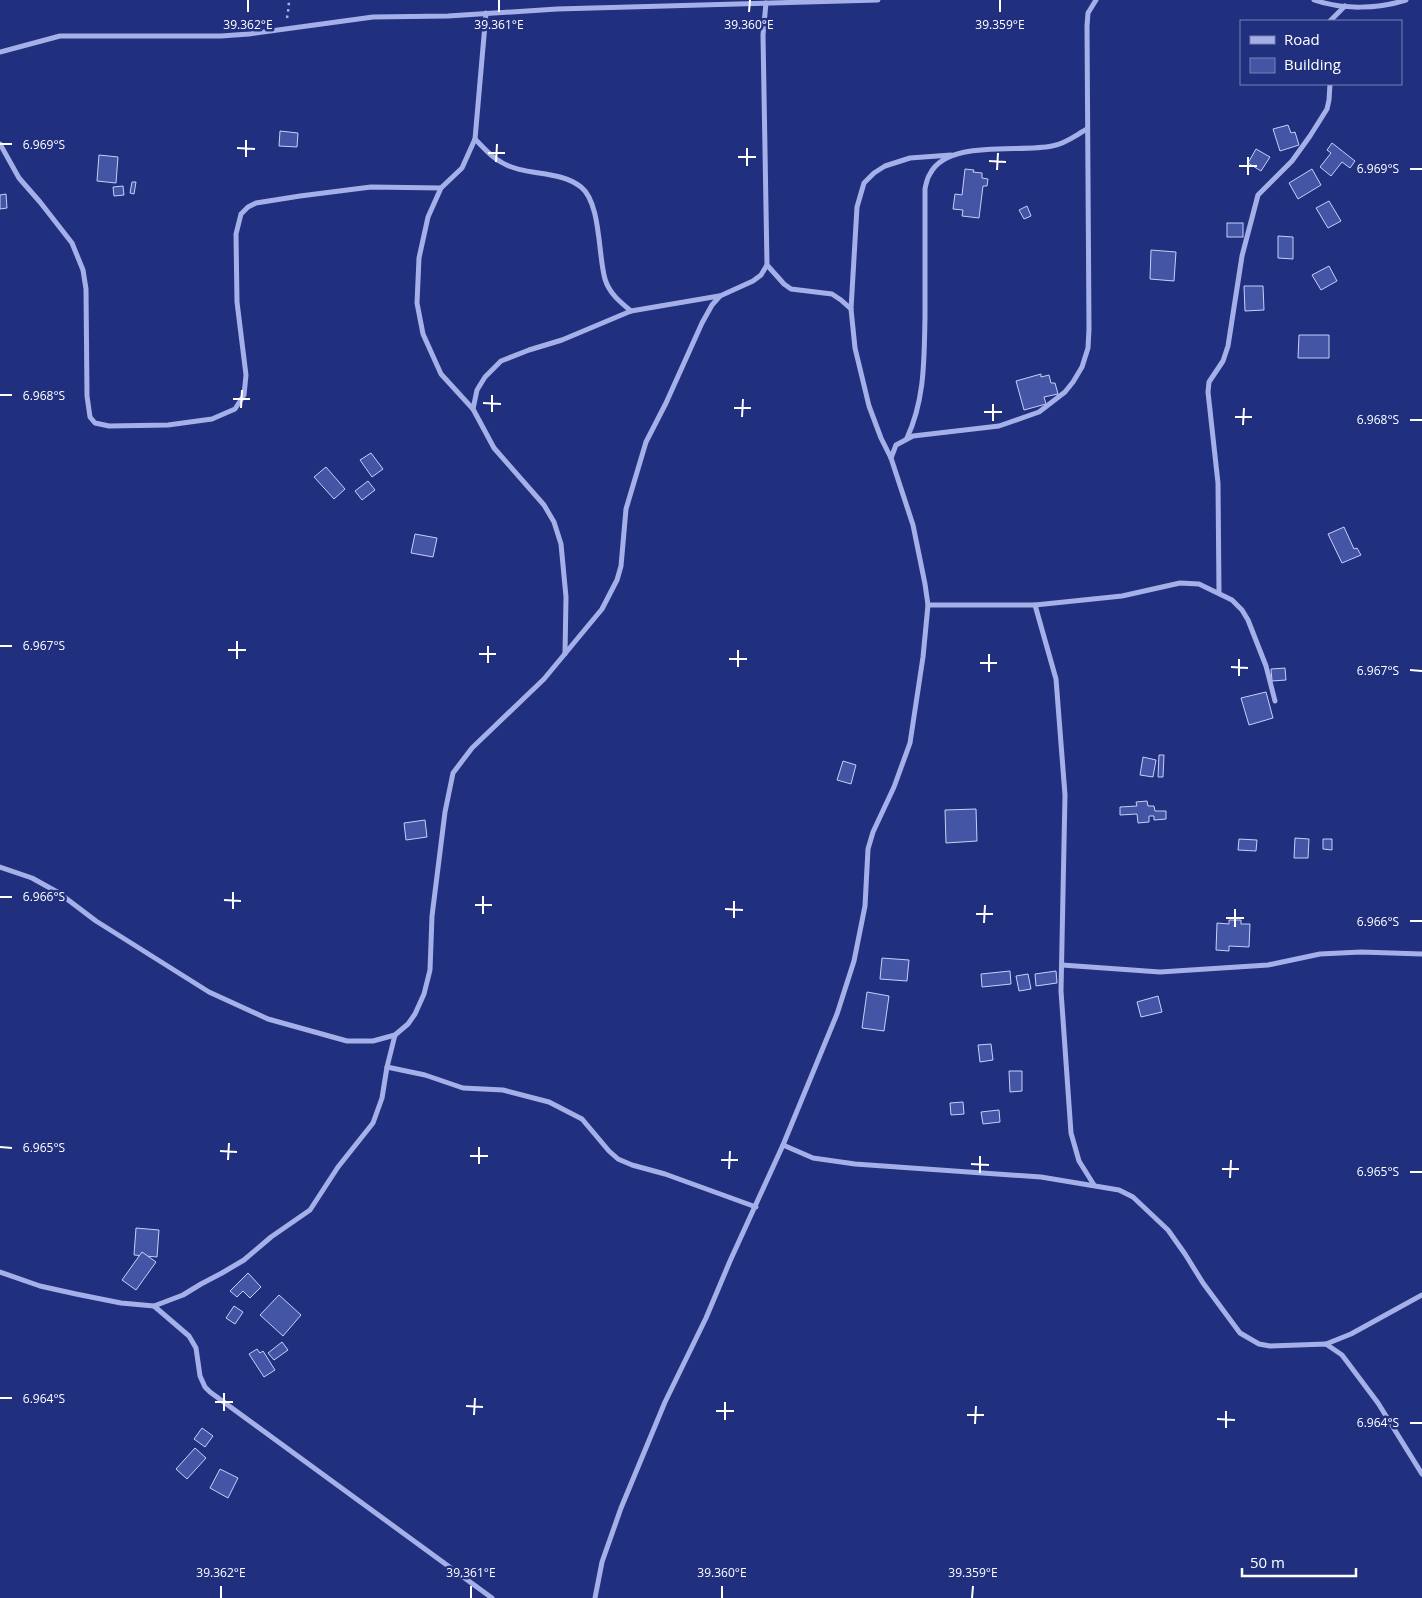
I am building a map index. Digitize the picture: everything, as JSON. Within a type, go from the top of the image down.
[{"type":"street","points":[[0,52],[60,36],[221,36],[284,30],[373,17],[764,2],[878,0]]},
{"type":"street","points":[[890,458],[896,445],[907,438],[925,433],[999,426],[1039,412],[1053,402],[1073,382],[1082,367],[1088,348],[1089,329],[1086,129],[1087,26],[1088,13],[1096,0]]},
{"type":"street","points":[[1314,0],[1331,6],[1369,7],[1406,0]]},
{"type":"street","points":[[1327,0],[1331,6]]},
{"type":"street","points":[[473,410],[477,390],[485,377],[500,361],[562,340],[631,311],[720,296],[753,282],[761,275],[767,265],[764,2]]},
{"type":"street","points":[[1331,20],[1346,6]]},
{"type":"street","points":[[486,13],[475,139],[462,168],[441,188],[428,217],[419,258],[417,303],[423,334],[441,374],[473,410],[494,448],[544,505],[554,522],[560,544],[566,597],[565,655]]},
{"type":"street","points":[[1218,593],[1218,484],[1208,392],[1209,382],[1223,361],[1228,346],[1242,256],[1258,195],[1292,161],[1310,136],[1327,109],[1330,85]]},
{"type":"street","points":[[595,1598],[602,1562],[628,1490],[665,1402],[706,1318],[756,1207],[837,1014],[854,961],[865,906],[868,849],[873,832],[894,787],[910,743],[923,657],[928,605],[926,584],[913,525],[890,458],[869,406],[855,348],[850,310],[857,206],[864,183],[885,166],[910,158],[1054,146],[1063,143],[1086,129]]},
{"type":"street","points":[[475,139],[501,163],[563,178],[582,188],[593,209],[605,279],[610,292],[631,311]]},
{"type":"street","points":[[0,144],[19,178],[72,244],[83,270],[86,289],[87,396],[90,417],[96,424],[110,426],[168,425],[212,419],[235,409],[244,395],[246,375],[237,302],[236,234],[241,214],[248,207],[256,203],[370,187],[441,188]]},
{"type":"street","points":[[907,438],[921,394],[924,358],[925,189],[930,173],[938,164],[951,155]]},
{"type":"street","points":[[767,265],[791,289],[832,294],[850,310]]},
{"type":"street","points":[[0,867],[32,878],[59,893],[96,921],[209,992],[268,1019],[347,1041],[373,1041],[395,1035],[408,1024],[415,1014],[424,994],[430,970],[432,916],[445,812],[453,773],[472,748],[544,679],[602,609],[617,580],[621,566],[626,510],[646,442],[702,323],[712,305],[720,296]]},
{"type":"street","points":[[928,605],[1035,605],[1122,596],[1180,583],[1199,584],[1232,600],[1242,610],[1248,620],[1266,666],[1275,701]]},
{"type":"street","points":[[1035,605],[1056,679],[1065,795],[1062,991],[1070,1133],[1079,1161],[1094,1184]]},
{"type":"street","points":[[1062,965],[1160,972],[1268,965],[1320,954],[1361,952],[1422,954]]},
{"type":"street","points":[[0,1272],[40,1286],[76,1294],[122,1303],[154,1306],[182,1295],[230,1269],[310,1210],[338,1167],[373,1123],[382,1098],[395,1035]]},
{"type":"street","points":[[387,1067],[425,1075],[463,1088],[503,1090],[549,1102],[582,1119],[618,1159],[632,1166],[665,1174],[756,1207]]},
{"type":"street","points":[[783,1145],[813,1158],[855,1164],[1041,1177],[1094,1184],[1119,1190],[1133,1196],[1168,1230],[1203,1283],[1240,1333],[1249,1340],[1259,1344],[1270,1346],[1326,1344],[1351,1334],[1422,1295]]},
{"type":"street","points":[[154,1306],[189,1336],[196,1348],[200,1376],[205,1387],[210,1392],[492,1598]]},
{"type":"street","points":[[1326,1344],[1342,1355],[1358,1376],[1422,1474]]},
{"type":"path","points":[[284,30],[290,5],[288,0]]},
{"type":"building","points":[[1288,125],[1291,133],[1295,132],[1299,145],[1280,151],[1273,129]]},
{"type":"building","points":[[280,131],[298,133],[297,147],[279,146]]},
{"type":"building","points":[[1332,143],[1355,161],[1350,168],[1342,162],[1331,176],[1320,167],[1331,153],[1327,150]]},
{"type":"building","points":[[1256,149],[1270,157],[1261,171],[1248,163]]},
{"type":"building","points":[[99,155],[118,157],[116,183],[97,181]]},
{"type":"building","points":[[965,169],[982,173],[982,178],[988,179],[987,186],[983,186],[979,218],[962,216],[963,210],[953,209],[955,194],[962,195]]},
{"type":"building","points":[[1312,169],[1321,185],[1298,199],[1289,183]]},
{"type":"building","points":[[132,182],[136,182],[134,194],[130,193]]},
{"type":"building","points":[[123,186],[124,195],[114,196],[113,187]]},
{"type":"building","points":[[6,194],[7,208],[0,209],[0,195]]},
{"type":"building","points":[[1329,201],[1341,221],[1328,228],[1316,208]]},
{"type":"building","points":[[1027,206],[1031,216],[1024,219],[1019,210]]},
{"type":"building","points":[[1227,223],[1243,223],[1243,237],[1227,237]]},
{"type":"building","points":[[1278,236],[1293,237],[1293,259],[1278,258]]},
{"type":"building","points":[[1151,250],[1176,252],[1174,281],[1150,279]]},
{"type":"building","points":[[1329,266],[1337,281],[1321,290],[1312,275]]},
{"type":"building","points":[[1244,286],[1263,286],[1264,310],[1245,311]]},
{"type":"building","points":[[1299,335],[1329,335],[1329,358],[1298,358]]},
{"type":"building","points":[[1041,374],[1041,377],[1049,375],[1051,383],[1055,383],[1058,394],[1044,397],[1046,404],[1024,410],[1016,381]]},
{"type":"building","points":[[371,453],[383,469],[372,477],[360,460]]},
{"type":"building","points":[[326,467],[345,489],[334,499],[314,477]]},
{"type":"building","points":[[368,481],[375,490],[362,500],[355,491]]},
{"type":"building","points":[[1344,527],[1354,549],[1357,548],[1361,555],[1342,563],[1328,534]]},
{"type":"building","points":[[415,534],[437,538],[433,557],[411,553]]},
{"type":"building","points":[[1285,668],[1286,680],[1272,681],[1271,669]]},
{"type":"building","points":[[1266,692],[1273,718],[1249,725],[1241,698]]},
{"type":"building","points":[[1159,755],[1164,755],[1163,777],[1158,777]]},
{"type":"building","points":[[1143,757],[1156,760],[1153,777],[1140,775]]},
{"type":"building","points":[[843,761],[856,765],[851,784],[837,780]]},
{"type":"building","points":[[1147,801],[1148,806],[1154,806],[1155,811],[1166,811],[1166,819],[1154,820],[1154,816],[1149,816],[1149,822],[1138,823],[1137,814],[1120,815],[1120,807],[1137,806],[1136,802]]},
{"type":"building","points":[[976,809],[977,841],[946,843],[945,810]]},
{"type":"building","points":[[425,820],[427,837],[406,840],[404,823]]},
{"type":"building","points":[[1295,838],[1309,839],[1308,858],[1294,858]]},
{"type":"building","points":[[1239,839],[1257,840],[1256,851],[1238,850]]},
{"type":"building","points":[[1323,839],[1332,839],[1332,850],[1323,849]]},
{"type":"building","points":[[1229,920],[1241,920],[1241,924],[1250,924],[1249,947],[1229,946],[1229,951],[1216,950],[1217,923],[1229,924]]},
{"type":"building","points":[[882,958],[909,960],[907,981],[880,979]]},
{"type":"building","points":[[1010,971],[1011,984],[982,987],[981,974]]},
{"type":"building","points":[[1056,971],[1057,983],[1036,986],[1035,974]]},
{"type":"building","points":[[1028,974],[1031,989],[1019,991],[1016,976]]},
{"type":"building","points":[[867,992],[889,996],[884,1031],[862,1028]]},
{"type":"building","points":[[1158,996],[1162,1012],[1141,1017],[1137,1002]]},
{"type":"building","points":[[991,1044],[993,1060],[980,1062],[978,1045]]},
{"type":"building","points":[[1009,1071],[1022,1071],[1022,1091],[1010,1092]]},
{"type":"building","points":[[963,1102],[964,1114],[951,1115],[950,1103]]},
{"type":"building","points":[[999,1110],[1000,1122],[983,1124],[981,1112]]},
{"type":"building","points":[[136,1228],[159,1230],[157,1257],[134,1255]]},
{"type":"building","points":[[142,1252],[156,1262],[136,1290],[122,1280]]},
{"type":"building","points":[[248,1273],[261,1287],[250,1298],[243,1291],[237,1297],[230,1291]]},
{"type":"building","points":[[279,1295],[301,1315],[283,1336],[260,1315]]},
{"type":"building","points":[[234,1306],[243,1312],[235,1324],[226,1318]]},
{"type":"building","points":[[282,1342],[288,1350],[274,1360],[268,1353]]},
{"type":"building","points":[[257,1349],[260,1353],[263,1351],[275,1370],[264,1377],[249,1354]]},
{"type":"building","points":[[202,1428],[213,1436],[205,1447],[194,1439]]},
{"type":"building","points":[[195,1448],[206,1458],[187,1479],[176,1469]]},
{"type":"building","points":[[220,1469],[238,1478],[228,1498],[210,1488]]}]
